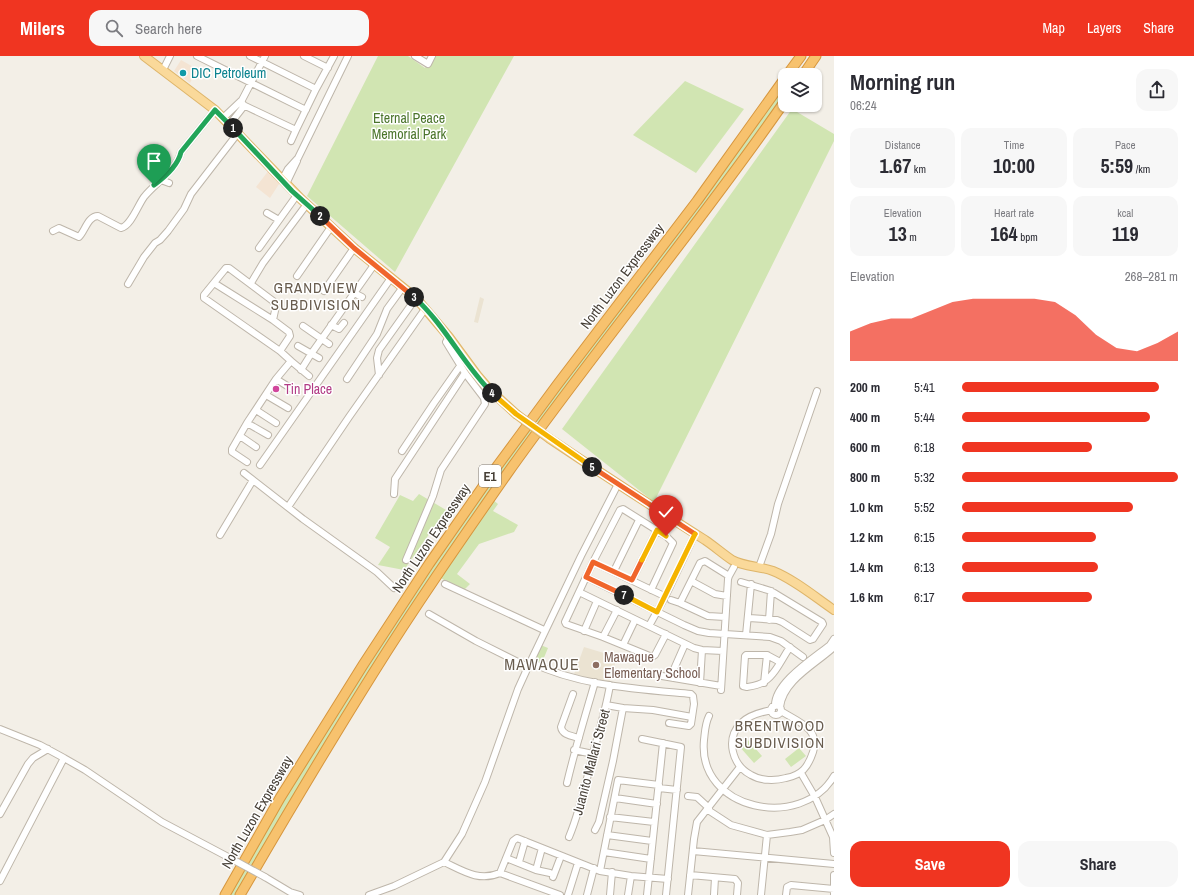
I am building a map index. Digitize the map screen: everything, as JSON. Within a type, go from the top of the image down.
[{"type":"highway","points":[[792,68],[801,56]]},
{"type":"highway","points":[[808,68],[816,56]]},
{"type":"highway","name":"North Luzon Expressway","points":[[225,895],[284,792],[363,665],[433,558],[498,464],[697,200],[778,88]]},
{"type":"highway","name":"North Luzon Expressway","points":[[240,895],[369,679],[439,572],[567,392],[640,298],[778,111]]},
{"type":"main road","points":[[144,56],[215,110],[284,182],[331,227],[374,265],[416,298],[449,337],[489,389],[516,414],[550,439],[733,560],[745,565],[773,571],[790,580],[834,610]]},
{"type":"street","points":[[163,70],[170,56]]},
{"type":"street","points":[[250,56],[263,59],[316,89]]},
{"type":"street","points":[[304,56],[328,68]]},
{"type":"street","points":[[291,141],[334,56]]},
{"type":"street","points":[[284,182],[288,169],[298,158],[348,56]]},
{"type":"street","points":[[415,56],[428,64],[432,56]]},
{"type":"street","points":[[197,57],[252,82],[306,110]]},
{"type":"street","points":[[226,121],[241,103],[263,59]]},
{"type":"street","points":[[241,103],[296,130]]},
{"type":"street","points":[[54,231],[59,228],[79,237],[91,219],[95,216],[124,228],[154,185],[161,180],[179,160],[181,152],[215,110]]},
{"type":"street","points":[[128,284],[144,257],[155,243],[168,232],[184,209],[191,194],[238,133]]},
{"type":"street","points":[[161,180],[169,183]]},
{"type":"street","points":[[259,248],[297,195]]},
{"type":"street","points":[[251,283],[263,263],[307,204]]},
{"type":"street","points":[[267,213],[279,220]]},
{"type":"street","points":[[297,276],[331,227]]},
{"type":"street","points":[[324,291],[354,248]]},
{"type":"street","points":[[301,370],[331,325],[346,310],[354,293],[374,265]]},
{"type":"street","points":[[273,320],[275,304],[251,283],[227,268],[204,295],[204,298],[280,351],[309,376]]},
{"type":"street","points":[[260,464],[391,278]]},
{"type":"street","points":[[214,283],[273,320],[290,334],[280,351]]},
{"type":"street","points":[[347,379],[377,334],[387,309],[403,287]]},
{"type":"street","points":[[354,293],[362,297]]},
{"type":"street","points":[[379,375],[377,358],[379,350],[416,298]]},
{"type":"street","points":[[288,507],[425,309]]},
{"type":"street","points":[[331,325],[338,329],[344,323]]},
{"type":"street","points":[[303,326],[329,344]]},
{"type":"street","points":[[406,560],[433,496],[440,470],[485,404],[484,398],[460,366],[446,342],[449,337]]},
{"type":"street","points":[[298,346],[319,358]]},
{"type":"street","points":[[247,462],[232,451],[248,422],[276,379],[291,361]]},
{"type":"street","points":[[402,451],[460,366]]},
{"type":"street","points":[[394,494],[395,479],[465,373]]},
{"type":"street","points":[[276,379],[297,392]]},
{"type":"street","points":[[759,567],[771,534],[778,504],[817,392]]},
{"type":"street","points":[[266,395],[288,408]]},
{"type":"street","points":[[256,410],[276,423]]},
{"type":"street","points":[[248,422],[268,436]]},
{"type":"street","points":[[240,436],[256,447]]},
{"type":"street","points":[[244,473],[377,572],[394,588]]},
{"type":"street","points":[[220,535],[253,480]]},
{"type":"street","points":[[369,895],[394,886],[444,862],[462,834],[485,782],[518,689],[544,630],[618,484]]},
{"type":"street","points":[[651,590],[672,541],[623,509],[620,510],[593,562],[565,622],[567,625],[654,656],[666,634]]},
{"type":"street","points":[[614,571],[639,520]]},
{"type":"street","points":[[632,580],[657,530]]},
{"type":"street","points":[[650,626],[695,534]]},
{"type":"street","points":[[680,603],[702,561],[705,561],[728,576]]},
{"type":"street","points":[[593,562],[660,594]]},
{"type":"street","points":[[662,676],[721,688],[728,576],[734,567]]},
{"type":"street","points":[[586,577],[698,631],[724,635],[770,637],[781,641],[803,657]]},
{"type":"street","points":[[691,581],[715,594],[727,596]]},
{"type":"street","points":[[741,582],[771,591],[823,624],[813,639],[810,640],[777,620],[749,618]]},
{"type":"street","points":[[445,584],[544,630]]},
{"type":"street","points":[[746,635],[749,618],[750,584]]},
{"type":"street","points":[[769,620],[771,591]]},
{"type":"street","points":[[579,592],[685,644],[702,650],[723,652]]},
{"type":"street","points":[[671,600],[708,616],[725,618]]},
{"type":"street","points":[[584,630],[597,601]]},
{"type":"street","points":[[603,637],[617,610]]},
{"type":"street","points":[[429,614],[476,642],[529,664],[558,673],[610,685],[691,694],[694,697],[690,726],[669,723]]},
{"type":"street","points":[[623,645],[635,620]]},
{"type":"street","points":[[778,709],[758,714],[741,723],[733,736],[731,745],[740,767],[751,775],[771,780],[782,779],[801,773],[806,766],[814,748],[812,736],[804,723],[778,709],[774,700],[789,678],[834,639]]},
{"type":"street","points":[[673,678],[674,669],[685,644]]},
{"type":"street","points":[[780,662],[767,655],[748,654],[745,656],[743,686],[747,687],[764,683],[769,678],[780,662],[790,647]]},
{"type":"street","points":[[778,709],[782,696],[793,681],[834,647]]},
{"type":"street","points":[[700,683],[702,650]]},
{"type":"street","points":[[764,683],[767,655]]},
{"type":"street","points":[[567,783],[574,750],[579,738],[595,682]]},
{"type":"street","name":"Juanito Mallari Street","points":[[569,837],[593,754],[610,685]]},
{"type":"street","points":[[573,694],[561,730],[568,735],[579,738]]},
{"type":"street","points":[[606,705],[653,710],[692,717]]},
{"type":"street","points":[[596,830],[613,761],[623,708]]},
{"type":"street","points":[[709,716],[704,748],[705,759],[716,783],[735,798],[747,803],[767,807],[788,807],[815,797],[824,790],[834,776]]},
{"type":"street","points":[[0,729],[48,749],[85,770],[162,822],[266,877],[290,892],[300,895]]},
{"type":"street","points":[[642,739],[681,747],[666,895]]},
{"type":"street","points":[[647,895],[663,743]]},
{"type":"street","points":[[0,814],[28,764],[33,758],[48,749]]},
{"type":"street","points":[[574,750],[593,754]]},
{"type":"street","points":[[0,881],[64,758]]},
{"type":"street","points":[[688,895],[697,822],[740,767]]},
{"type":"street","points":[[801,773],[815,797],[833,837],[834,853]]},
{"type":"street","points":[[587,895],[604,852],[617,782],[619,779],[677,790]]},
{"type":"street","points":[[688,796],[697,797],[708,809],[731,825],[767,834],[802,830],[825,820],[834,814]]},
{"type":"street","points":[[615,798],[656,804]]},
{"type":"street","points":[[610,817],[654,822]]},
{"type":"street","points":[[761,895],[767,834]]},
{"type":"street","points":[[607,835],[652,841]]},
{"type":"street","points":[[500,873],[516,838],[597,870],[631,876],[668,879]]},
{"type":"street","points":[[519,862],[525,841]]},
{"type":"street","points":[[536,870],[542,848]]},
{"type":"street","points":[[693,851],[765,859],[834,864]]},
{"type":"street","points":[[604,852],[651,859]]},
{"type":"street","points":[[506,858],[552,875],[561,856]]},
{"type":"street","points":[[444,862],[464,872],[482,877],[493,876],[500,873],[560,895]]},
{"type":"street","points":[[568,895],[578,862]]},
{"type":"street","points":[[610,895],[612,872]]},
{"type":"street","points":[[690,875],[737,880],[737,895]]},
{"type":"street","points":[[834,875],[834,895]]},
{"type":"street","points":[[628,895],[631,876]]},
{"type":"street","points":[[714,895],[715,878]]},
{"type":"street","points":[[786,895],[788,886],[834,889]]},
{"type":"street","points":[[809,895],[810,887]]},
{"type":"shaded area","points":[[181,60],[197,69],[190,83],[174,71]]},
{"type":"shaded area","points":[[269,170],[281,181],[270,198],[256,187]]},
{"type":"shaded area","points":[[480,297],[484,299],[478,323],[474,322]]},
{"type":"shaded area","name":"Mawaque Elementary School","points":[[584,647],[617,657],[609,684],[574,674]]},
{"type":"green space","name":"Eternal Peace Memorial Park","points":[[378,56],[408,56],[425,68],[432,56],[514,56],[395,272],[307,196]]},
{"type":"green space","points":[[685,81],[744,109],[696,173],[633,135]]},
{"type":"green space","points":[[778,93],[778,106],[686,233],[541,425],[534,420]]},
{"type":"green space","points":[[790,112],[797,112],[834,134],[834,141],[654,502],[562,429]]},
{"type":"green space","points":[[531,425],[537,430],[512,465],[253,866],[247,862],[293,784],[396,619]]},
{"type":"green space","points":[[419,494],[446,510],[404,570],[378,565],[390,547],[375,538],[400,495],[413,501]]},
{"type":"green space","points":[[493,500],[498,504],[493,511],[518,525],[514,532],[479,544],[457,574],[470,584],[462,592],[441,578]]},
{"type":"green space","points":[[538,644],[548,648],[541,665],[531,660]]},
{"type":"green space","points":[[747,739],[762,756],[754,763],[739,746]]},
{"type":"green space","points":[[799,748],[806,756],[791,767],[785,759]]},
{"type":"green space","points":[[244,868],[250,871],[237,895],[228,895]]},
{"type":"place","name":"DIC Petroleum","points":[[183,73]]},
{"type":"place","name":"Tin Place","points":[[276,389]]},
{"type":"place","name":"Mawaque Elementary School","points":[[596,665]]},
{"type":"district","name":"GRANDVIEW SUBDIVISION","points":[[316,296]]},
{"type":"district","name":"MAWAQUE","points":[[542,664]]},
{"type":"district","name":"BRENTWOOD SUBDIVISION","points":[[780,734]]},
{"type":"route","points":[[154,185],[161,180],[175,165],[179,160],[181,152],[215,110],[297,195],[331,227],[374,265],[416,298],[449,337],[477,375],[503,403],[550,439],[695,534],[657,612],[586,577],[593,562],[632,580],[657,530],[666,536]]}]
